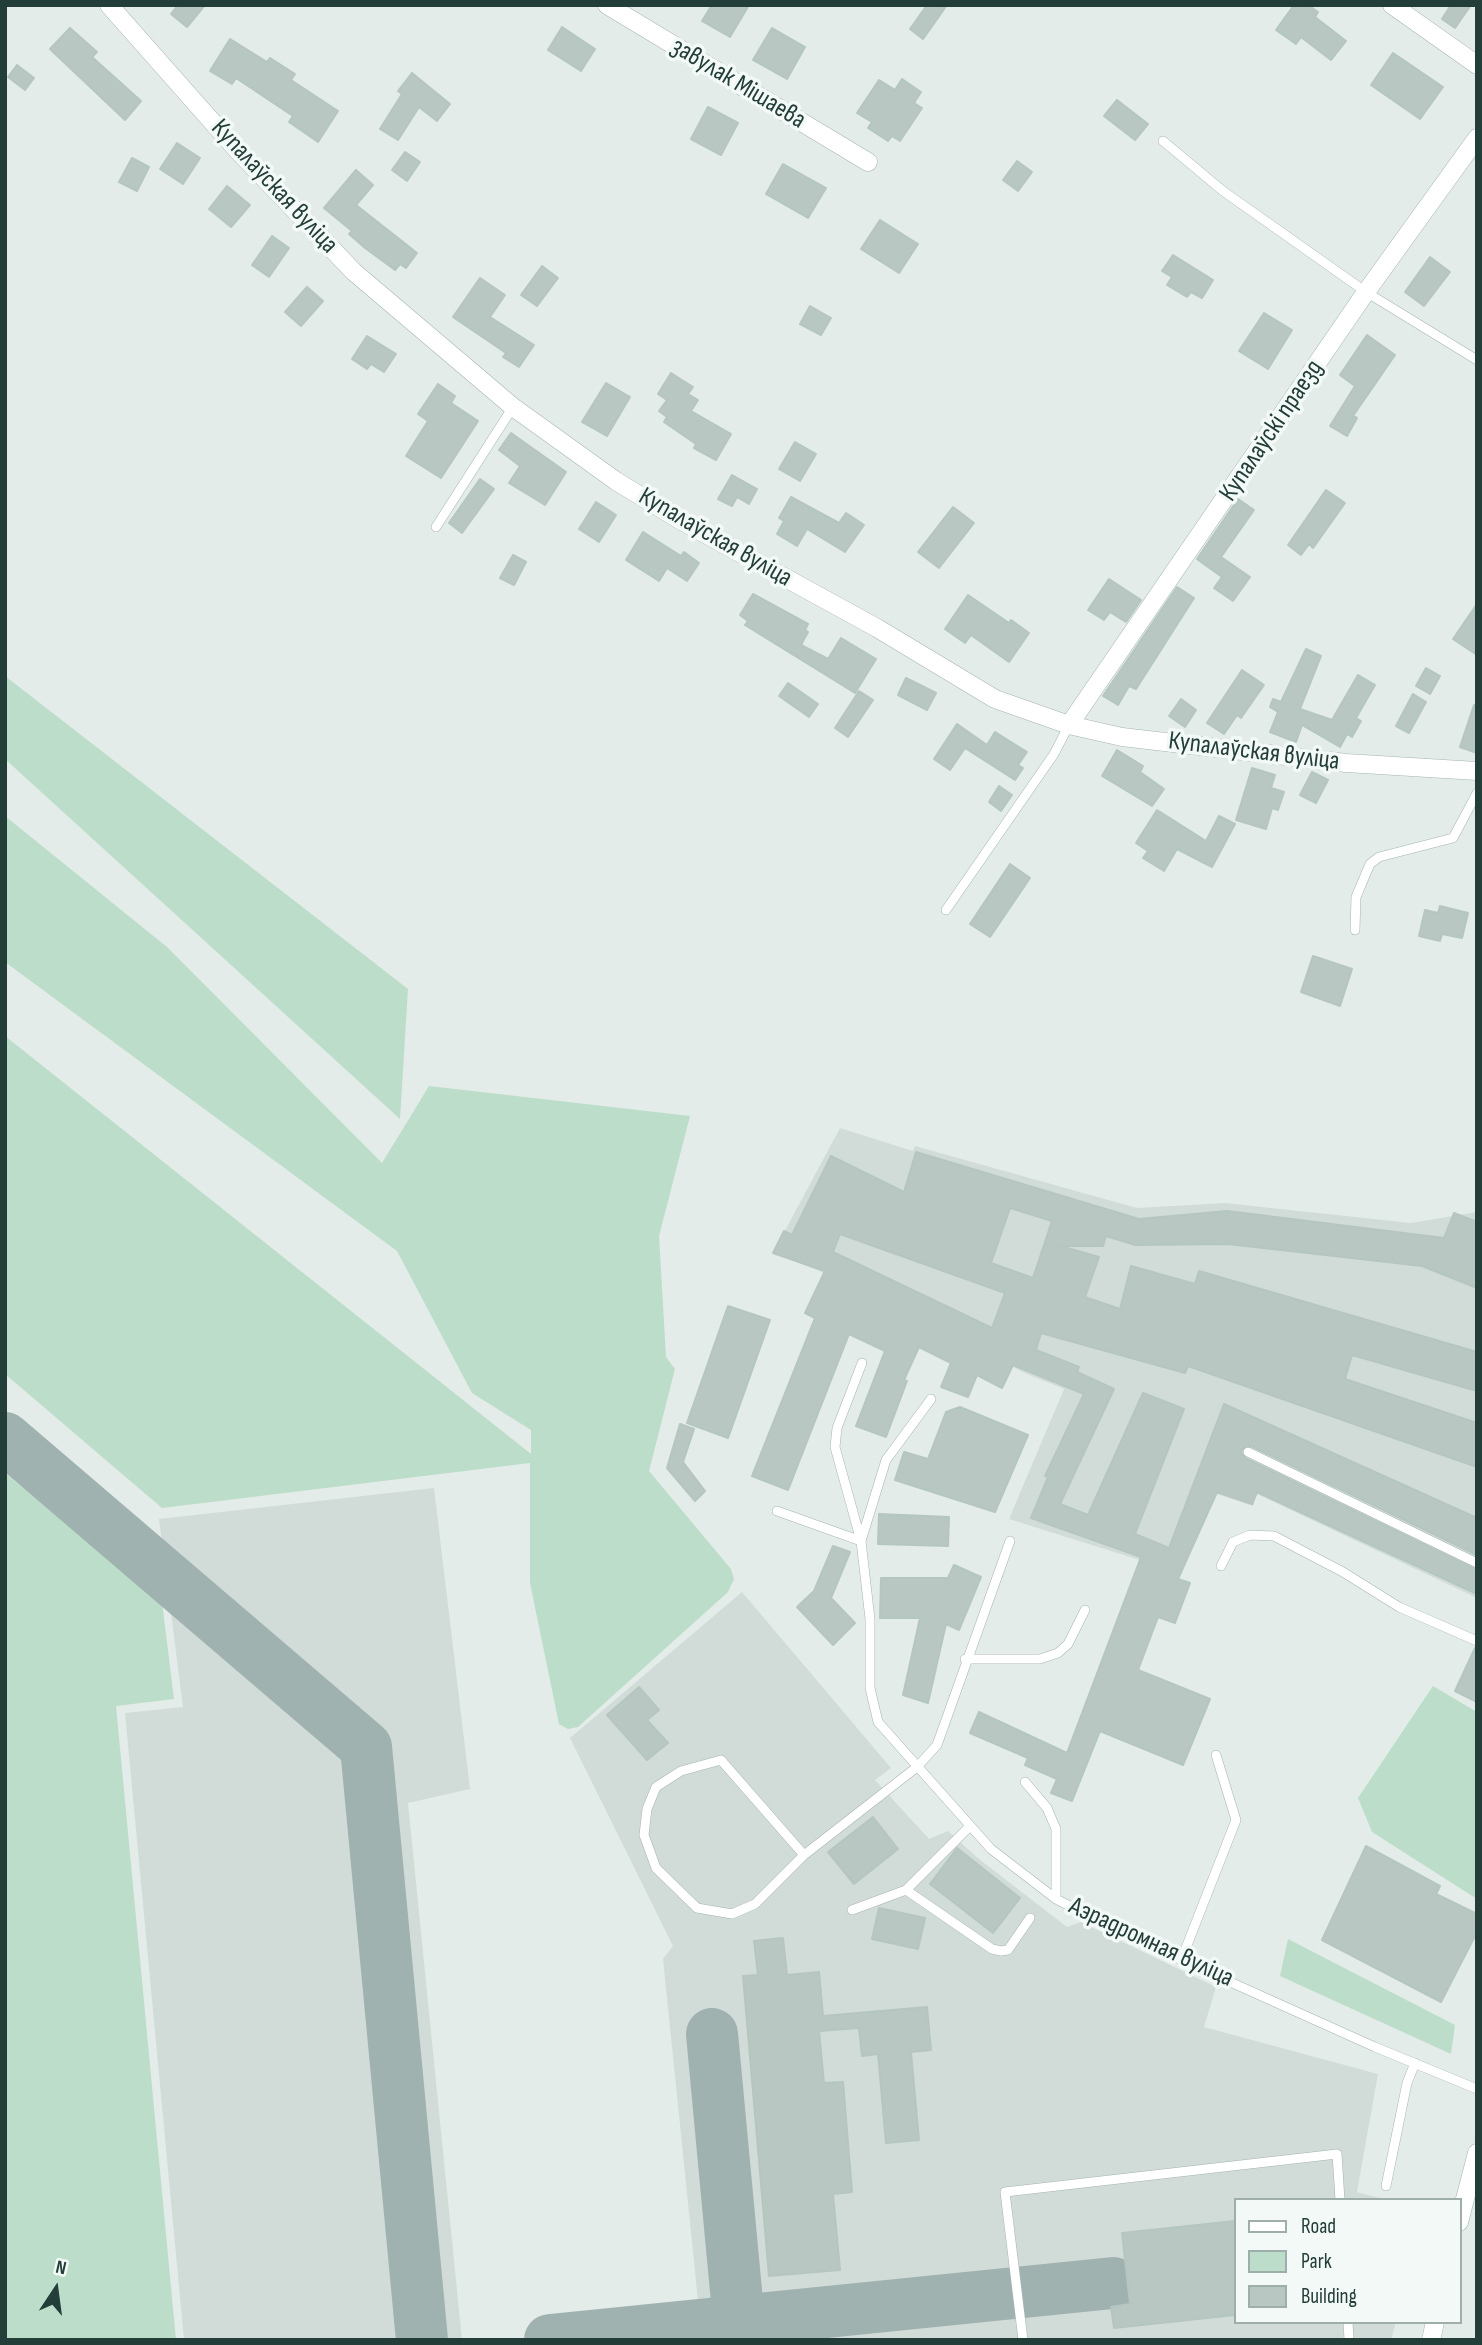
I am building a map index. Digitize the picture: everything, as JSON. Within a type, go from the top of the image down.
[{"type":"street","name":"Купалаўская вуліца","points":[[109,5],[238,151],[354,272],[513,407],[616,481],[680,520],[877,628],[995,699],[1069,725],[1122,737],[1346,763],[1477,771]]},
{"type":"street","name":"завулак Мішаева","points":[[607,5],[868,162]]},
{"type":"street","points":[[1392,5],[1477,65]]},
{"type":"street","name":"Купалаўскі праезд","points":[[1069,725],[1366,292],[1477,138]]},
{"type":"street","points":[[1461,2214],[1477,2153]]},
{"type":"lane","points":[[1163,141],[1223,191],[1366,292],[1477,360]]},
{"type":"lane","points":[[436,527],[513,407]]},
{"type":"lane","points":[[946,910],[1054,754],[1069,725]]},
{"type":"lane","points":[[1355,930],[1356,897],[1370,864],[1379,857],[1453,838],[1477,793]]},
{"type":"lane","points":[[861,1541],[835,1447],[837,1428],[862,1363]]},
{"type":"lane","points":[[861,1541],[886,1460],[931,1399]]},
{"type":"lane","points":[[1248,1452],[1477,1563]]},
{"type":"lane","points":[[777,1511],[861,1541]]},
{"type":"lane","points":[[1221,1566],[1233,1542],[1250,1535],[1274,1536],[1343,1572],[1399,1607],[1477,1641]]},
{"type":"lane","name":"Аэрадромная вуліца","points":[[861,1541],[870,1619],[870,1689],[878,1722],[991,1849],[1056,1899],[1129,1937],[1477,2089]]},
{"type":"lane","points":[[804,1855],[721,1760],[681,1771],[656,1787],[647,1809],[644,1835],[656,1868],[697,1908],[732,1914],[755,1904],[804,1855],[918,1768],[937,1745],[965,1659],[1010,1541]]},
{"type":"lane","points":[[965,1659],[1040,1659],[1058,1653],[1068,1644],[1085,1610]]},
{"type":"lane","points":[[1182,1958],[1236,1820],[1216,1755]]},
{"type":"lane","points":[[1025,1782],[1047,1808],[1056,1829],[1056,1899]]},
{"type":"lane","points":[[852,1910],[906,1890],[970,1826]]},
{"type":"lane","points":[[906,1890],[992,1949],[1008,1950],[1030,1918]]},
{"type":"lane","points":[[1386,2186],[1407,2083],[1415,2063]]},
{"type":"lane","points":[[1023,2340],[1005,2192],[1337,2154],[1340,2198]]},
{"type":"shaded area","points":[[840,1128],[913,1151],[915,1146],[1137,1208],[1225,1203],[1411,1223],[1477,1212],[1477,1598],[1257,1494],[1253,1506],[1217,1494],[1181,1573],[1009,1519],[1064,1389],[1027,1374],[817,1270],[773,1253]]},
{"type":"shaded area","points":[[434,1488],[470,1789],[408,1803],[462,2340],[184,2340],[125,1713],[183,1707],[159,1519]]},
{"type":"shaded area","points":[[742,1592],[891,1768],[875,1780],[929,1839],[948,1831],[979,1859],[1067,1927],[1081,1922],[1216,1987],[1204,2027],[1378,2074],[1357,2192],[1380,2198],[1234,2198],[1234,2324],[1395,2324],[1391,2340],[702,2340],[663,1959],[673,1946],[570,1738]]},
{"type":"green space","points":[[5,676],[408,989],[400,1119],[5,759]]},
{"type":"green space","points":[[5,816],[167,947],[382,1163],[429,1086],[690,1116],[659,1236],[666,1357],[675,1369],[649,1471],[731,1569],[734,1579],[728,1592],[578,1727],[568,1729],[559,1724],[530,1583],[530,1463],[162,1508],[5,1374],[5,1036],[531,1454],[531,1430],[472,1393],[397,1251],[5,962]]},
{"type":"green space","points":[[5,1473],[162,1602],[174,1699],[116,1706],[176,2340],[5,2340]]},
{"type":"green space","points":[[1433,1686],[1477,1712],[1477,1899],[1372,1832],[1358,1798]]},
{"type":"green space","points":[[1288,1939],[1455,2025],[1451,2054],[1280,1976]]},
{"type":"building","points":[[178,5],[205,5],[187,27],[171,14]]},
{"type":"building","points":[[712,5],[749,5],[730,37],[702,21]]},
{"type":"building","points":[[927,5],[947,5],[923,39],[910,29]]},
{"type":"building","points":[[1294,5],[1308,5],[1318,12],[1315,17],[1346,41],[1331,60],[1301,37],[1296,44],[1276,30]]},
{"type":"building","points":[[1451,5],[1471,5],[1455,28],[1442,19]]},
{"type":"building","points":[[562,27],[595,49],[581,71],[548,50]]},
{"type":"building","points":[[70,28],[97,52],[92,57],[141,101],[125,120],[50,49]]},
{"type":"building","points":[[772,28],[805,47],[787,79],[753,60]]},
{"type":"building","points":[[230,39],[267,62],[270,58],[295,74],[291,80],[338,111],[318,142],[289,122],[293,116],[236,78],[232,84],[210,71]]},
{"type":"building","points":[[1393,53],[1443,87],[1420,119],[1371,85]]},
{"type":"building","points":[[17,65],[34,78],[25,90],[8,77]]},
{"type":"building","points":[[412,73],[450,104],[437,121],[419,107],[398,140],[380,129],[402,94],[398,91]]},
{"type":"building","points":[[902,79],[921,92],[914,103],[922,108],[900,141],[892,136],[888,141],[868,128],[872,122],[857,113],[879,80],[895,90]]},
{"type":"building","points":[[1117,100],[1148,124],[1135,140],[1104,116]]},
{"type":"building","points":[[708,107],[738,123],[721,155],[691,139]]},
{"type":"building","points":[[177,143],[200,158],[183,184],[160,169]]},
{"type":"building","points":[[405,152],[420,162],[407,181],[392,170]]},
{"type":"building","points":[[132,158],[149,167],[137,191],[119,182]]},
{"type":"building","points":[[1017,161],[1032,172],[1018,191],[1003,180]]},
{"type":"building","points":[[783,164],[826,188],[808,218],[766,194]]},
{"type":"building","points":[[356,170],[373,185],[356,205],[417,253],[406,268],[400,264],[395,270],[365,248],[349,234],[352,231],[324,208]]},
{"type":"building","points":[[227,186],[250,205],[231,227],[209,209]]},
{"type":"building","points":[[880,220],[918,244],[899,273],[861,249]]},
{"type":"building","points":[[272,236],[289,248],[269,277],[252,265]]},
{"type":"building","points":[[1173,255],[1213,280],[1202,298],[1191,292],[1187,297],[1167,285],[1172,277],[1162,271]]},
{"type":"building","points":[[1430,257],[1450,272],[1424,306],[1405,292]]},
{"type":"building","points":[[542,266],[558,278],[537,306],[521,295]]},
{"type":"building","points":[[480,278],[505,295],[490,317],[534,345],[519,367],[503,357],[506,353],[453,317]]},
{"type":"building","points":[[307,287],[323,301],[301,326],[285,312]]},
{"type":"building","points":[[810,306],[831,318],[821,335],[800,324]]},
{"type":"building","points":[[1264,313],[1292,330],[1268,369],[1239,351]]},
{"type":"building","points":[[1367,335],[1395,355],[1353,416],[1357,418],[1347,436],[1330,426],[1355,386],[1340,375]]},
{"type":"building","points":[[367,336],[396,354],[384,372],[371,364],[367,369],[352,359]]},
{"type":"building","points":[[671,373],[693,387],[688,394],[698,400],[691,411],[731,434],[716,460],[694,448],[696,444],[664,422],[667,417],[659,411],[667,400],[658,394]]},
{"type":"building","points":[[606,383],[630,397],[607,436],[582,422]]},
{"type":"building","points":[[438,384],[455,396],[451,403],[478,421],[441,478],[406,456],[428,421],[418,414]]},
{"type":"building","points":[[511,433],[566,472],[545,505],[509,483],[520,466],[499,450]]},
{"type":"building","points":[[795,442],[816,454],[800,481],[779,469]]},
{"type":"building","points":[[732,475],[757,489],[749,504],[737,497],[732,506],[718,499]]},
{"type":"building","points":[[480,479],[494,489],[462,533],[449,523]]},
{"type":"building","points":[[1326,490],[1345,503],[1313,548],[1309,544],[1301,555],[1288,545]]},
{"type":"building","points":[[791,497],[839,523],[846,513],[864,525],[845,552],[807,529],[797,546],[777,534],[784,521],[779,518]]},
{"type":"building","points":[[1238,499],[1254,510],[1221,557],[1250,577],[1233,601],[1214,588],[1222,577],[1197,559]]},
{"type":"building","points":[[596,502],[616,515],[599,542],[579,529]]},
{"type":"building","points":[[953,507],[974,523],[939,568],[918,552]]},
{"type":"building","points":[[643,532],[681,556],[684,552],[699,563],[687,581],[667,568],[659,581],[626,560]]},
{"type":"building","points":[[513,555],[526,562],[514,585],[500,578]]},
{"type":"building","points":[[1109,579],[1141,600],[1126,622],[1110,612],[1104,620],[1088,610]]},
{"type":"building","points":[[1177,587],[1194,598],[1136,689],[1129,686],[1118,705],[1103,696]]},
{"type":"building","points":[[753,594],[808,624],[805,630],[808,632],[801,645],[828,659],[841,638],[876,659],[855,693],[745,625],[748,621],[740,615]]},
{"type":"building","points":[[968,595],[1029,633],[1009,662],[971,635],[965,643],[945,629]]},
{"type":"building","points":[[1477,604],[1477,655],[1453,639]]},
{"type":"building","points":[[1306,649],[1321,656],[1300,709],[1332,720],[1358,675],[1375,685],[1356,718],[1361,721],[1352,737],[1347,734],[1340,747],[1302,725],[1296,742],[1270,732],[1278,712],[1270,707],[1273,699],[1281,702]]},
{"type":"building","points":[[1426,668],[1440,676],[1430,694],[1416,686]]},
{"type":"building","points":[[1242,670],[1264,685],[1241,718],[1237,715],[1224,734],[1207,723]]},
{"type":"building","points":[[906,678],[936,693],[927,710],[898,695]]},
{"type":"building","points":[[788,683],[818,704],[809,717],[779,696]]},
{"type":"building","points":[[859,691],[873,700],[848,737],[835,728]]},
{"type":"building","points":[[1413,694],[1426,702],[1409,733],[1396,726]]},
{"type":"building","points":[[1181,699],[1196,710],[1185,727],[1169,716]]},
{"type":"building","points":[[1474,705],[1477,706],[1477,753],[1460,747]]},
{"type":"building","points":[[957,724],[987,745],[995,732],[1027,752],[1018,765],[1023,768],[1015,780],[965,748],[950,770],[934,759]]},
{"type":"building","points":[[1117,750],[1143,766],[1140,772],[1164,789],[1152,806],[1102,776]]},
{"type":"building","points":[[1252,768],[1275,775],[1271,788],[1284,792],[1278,810],[1272,808],[1266,829],[1236,820]]},
{"type":"building","points":[[1312,772],[1328,780],[1316,803],[1300,795]]},
{"type":"building","points":[[999,786],[1012,795],[1001,811],[989,802]]},
{"type":"building","points":[[1157,810],[1206,841],[1219,816],[1235,824],[1212,867],[1177,849],[1164,871],[1143,858],[1148,851],[1136,843]]},
{"type":"building","points":[[1010,864],[1030,878],[990,937],[970,924]]},
{"type":"building","points":[[1440,906],[1468,913],[1462,938],[1442,934],[1440,941],[1419,936],[1425,910],[1438,913]]},
{"type":"building","points":[[1313,956],[1352,969],[1340,1006],[1301,992]]},
{"type":"building","points":[[916,1152],[1139,1219],[1227,1211],[1444,1238],[1454,1213],[1477,1222],[1477,1288],[1422,1266],[1228,1244],[1135,1245],[1106,1236],[1103,1246],[1060,1246],[1099,1257],[1085,1297],[1120,1309],[1131,1266],[1195,1284],[1199,1271],[1477,1352],[1477,1391],[1352,1355],[1345,1379],[1477,1423],[1477,1467],[1188,1366],[1185,1373],[1041,1333],[1036,1350],[1079,1367],[1077,1372],[1114,1389],[1060,1504],[1088,1515],[1143,1393],[1184,1409],[1135,1534],[1169,1548],[1224,1404],[1477,1518],[1477,1555],[1251,1446],[1241,1450],[1245,1458],[1477,1570],[1477,1594],[1257,1492],[1252,1504],[1217,1492],[1178,1579],[1190,1583],[1175,1623],[1158,1617],[1138,1670],[1210,1699],[1183,1765],[1100,1731],[1072,1801],[1051,1793],[1057,1779],[1025,1765],[1028,1758],[970,1733],[979,1712],[1067,1753],[1141,1557],[1031,1518],[1048,1477],[1045,1476],[1084,1394],[1013,1365],[1002,1388],[977,1375],[968,1397],[941,1387],[951,1363],[919,1347],[904,1380],[907,1381],[886,1437],[856,1426],[885,1351],[849,1334],[788,1490],[752,1476],[815,1318],[805,1313],[825,1271],[773,1253],[784,1231],[792,1235],[831,1156],[904,1192]],"holes":[[[1010,1208],[1052,1221],[1033,1278],[991,1263]],[[840,1234],[1005,1293],[992,1328],[833,1252]]]},
{"type":"building","points":[[728,1306],[770,1320],[728,1438],[687,1423]]},
{"type":"building","points":[[960,1407],[1028,1435],[995,1512],[895,1480],[904,1452],[928,1459],[946,1412]]},
{"type":"building","points":[[680,1424],[694,1429],[683,1462],[705,1491],[695,1501],[667,1468]]},
{"type":"building","points":[[879,1514],[949,1517],[948,1546],[878,1544]]},
{"type":"building","points":[[833,1546],[850,1552],[831,1598],[855,1623],[833,1645],[797,1607],[814,1591]]},
{"type":"building","points":[[954,1565],[981,1577],[959,1630],[946,1624],[928,1703],[903,1695],[920,1618],[880,1618],[881,1578],[948,1578]]},
{"type":"building","points":[[1477,1648],[1477,1702],[1455,1691]]},
{"type":"building","points":[[639,1687],[659,1710],[647,1720],[668,1743],[647,1760],[607,1715]]},
{"type":"building","points":[[873,1817],[898,1849],[854,1884],[828,1852]]},
{"type":"building","points":[[1366,1846],[1440,1886],[1436,1894],[1477,1914],[1477,1932],[1441,2002],[1322,1940]]},
{"type":"building","points":[[957,1848],[1020,1898],[993,1933],[930,1884]]},
{"type":"building","points":[[879,1908],[925,1918],[918,1949],[872,1939]]},
{"type":"building","points":[[783,1938],[787,1975],[819,1972],[823,2016],[927,2007],[931,2050],[911,2052],[919,2140],[886,2143],[878,2054],[862,2056],[859,2028],[819,2031],[824,2083],[843,2082],[852,2192],[833,2194],[840,2270],[769,2276],[743,1976],[758,1975],[754,1941]]},
{"type":"building","points":[[1234,2221],[1234,2315],[1114,2328],[1111,2307],[1130,2304],[1122,2233]]},
{"type":"taxiway","points":[[5,1438],[366,1747],[422,2340]]},
{"type":"taxiway","points":[[712,2034],[739,2323]]},
{"type":"taxiway","points":[[550,2340],[1113,2283]]}]
